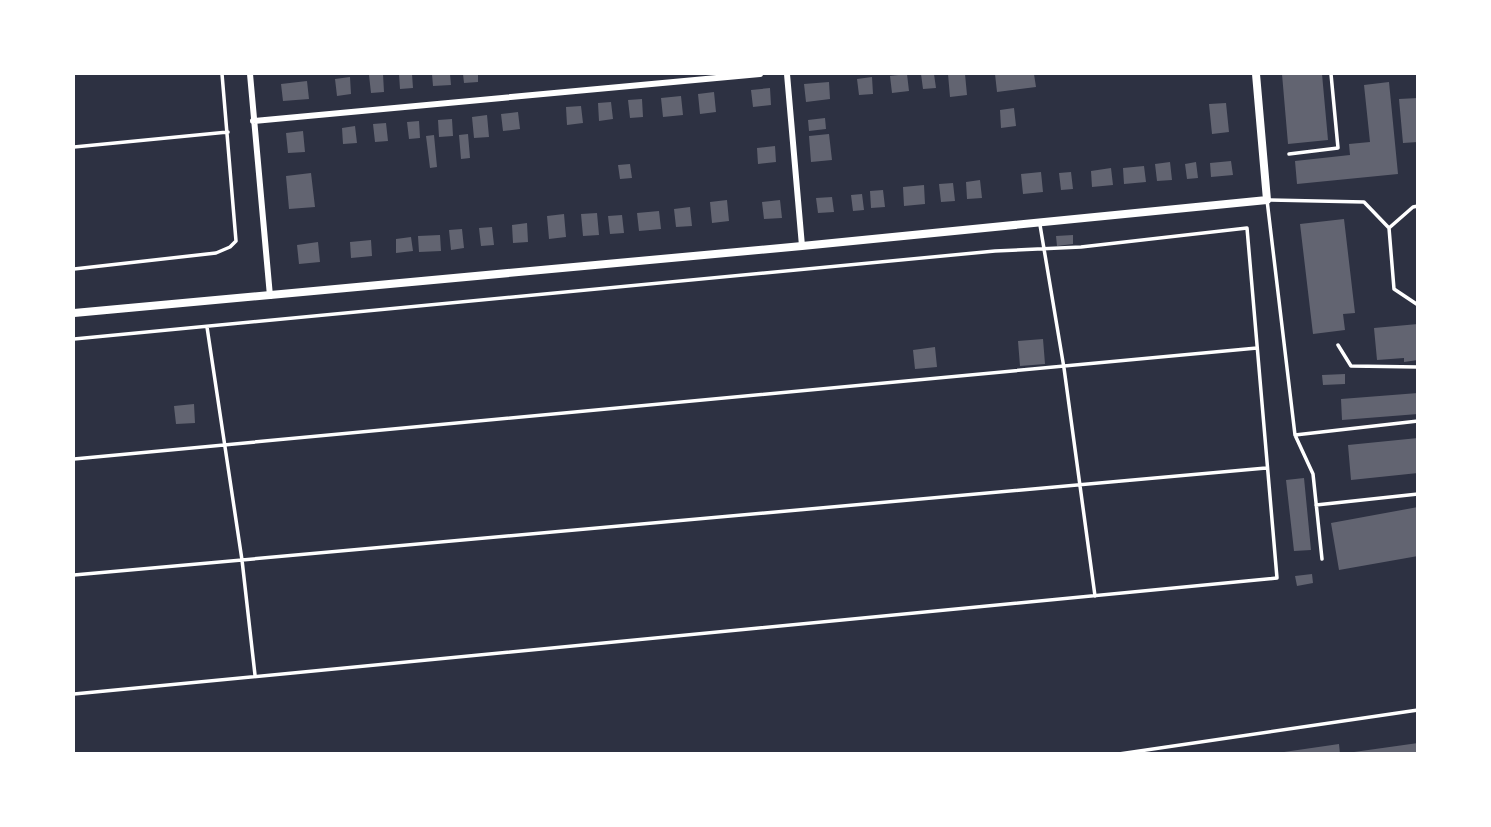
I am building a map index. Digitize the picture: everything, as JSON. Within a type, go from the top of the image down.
[{"type":"street","points":[[250,74],[270,296]]},
{"type":"street","points":[[253,121],[760,74]]},
{"type":"street","points":[[787,74],[802,246]]},
{"type":"street","points":[[74,313],[1267,200],[1256,74]]},
{"type":"lane","points":[[74,269],[216,253],[236,241],[222,74]]},
{"type":"lane","points":[[1289,154],[1338,148],[1331,74]]},
{"type":"lane","points":[[74,147],[228,132]]},
{"type":"lane","points":[[1322,559],[1313,474],[1295,435],[1267,200],[1364,202],[1389,228],[1394,289],[1418,305]]},
{"type":"lane","points":[[1389,228],[1413,207],[1418,206]]},
{"type":"lane","points":[[1040,223],[1064,368],[1095,596]]},
{"type":"lane","points":[[74,339],[556,292],[1044,248],[1081,247],[1247,228],[1277,578],[74,694]]},
{"type":"lane","points":[[207,327],[242,560],[256,676]]},
{"type":"lane","points":[[1338,345],[1351,366],[1418,367]]},
{"type":"lane","points":[[74,459],[1257,348]]},
{"type":"lane","points":[[1295,435],[1418,421]]},
{"type":"lane","points":[[74,575],[1266,468]]},
{"type":"lane","points":[[1316,505],[1418,494]]},
{"type":"lane","points":[[1119,754],[1418,710]]},
{"type":"building","points":[[383,74],[384,92],[371,93],[369,75]]},
{"type":"building","points":[[399,74],[412,74],[413,88],[400,89]]},
{"type":"building","points":[[432,74],[450,74],[451,85],[433,86]]},
{"type":"building","points":[[463,74],[478,74],[478,82],[464,83]]},
{"type":"building","points":[[907,74],[909,91],[892,93],[890,76]]},
{"type":"building","points":[[921,74],[934,74],[936,88],[923,89]]},
{"type":"building","points":[[948,74],[965,74],[967,95],[950,97]]},
{"type":"building","points":[[995,74],[1034,74],[1036,87],[997,92]]},
{"type":"building","points":[[1282,74],[1322,74],[1328,140],[1288,144]]},
{"type":"building","points":[[350,77],[351,94],[337,96],[335,79]]},
{"type":"building","points":[[872,77],[873,94],[859,95],[857,79]]},
{"type":"building","points":[[307,81],[309,99],[283,101],[281,84]]},
{"type":"building","points":[[829,82],[830,99],[806,102],[804,84]]},
{"type":"building","points":[[1389,82],[1398,174],[1297,184],[1295,161],[1350,155],[1349,144],[1370,142],[1364,85]]},
{"type":"building","points":[[770,88],[771,105],[753,107],[751,90]]},
{"type":"building","points":[[714,92],[716,112],[700,114],[698,94]]},
{"type":"building","points":[[681,96],[683,115],[663,117],[661,98]]},
{"type":"building","points":[[1418,98],[1418,142],[1403,143],[1399,99]]},
{"type":"building","points":[[642,99],[643,117],[630,118],[628,100]]},
{"type":"building","points":[[611,102],[613,119],[599,121],[598,103]]},
{"type":"building","points":[[1226,103],[1229,132],[1212,134],[1209,104]]},
{"type":"building","points":[[581,106],[583,123],[567,125],[566,107]]},
{"type":"building","points":[[1014,108],[1016,126],[1001,128],[1000,110]]},
{"type":"building","points":[[518,112],[520,129],[503,131],[501,114]]},
{"type":"building","points":[[487,115],[489,137],[474,138],[472,117]]},
{"type":"building","points":[[825,118],[826,129],[809,131],[808,120]]},
{"type":"building","points":[[452,119],[453,136],[439,137],[438,120]]},
{"type":"building","points":[[419,121],[420,138],[409,139],[407,122]]},
{"type":"building","points":[[386,123],[388,141],[375,142],[373,124]]},
{"type":"building","points":[[355,126],[357,143],[343,144],[342,128]]},
{"type":"building","points":[[303,131],[305,152],[288,153],[286,133]]},
{"type":"building","points":[[468,134],[470,158],[461,159],[459,135]]},
{"type":"building","points":[[829,134],[832,160],[811,162],[809,136]]},
{"type":"building","points":[[434,135],[437,167],[430,168],[426,136]]},
{"type":"building","points":[[775,146],[776,162],[758,164],[757,148]]},
{"type":"building","points":[[1231,161],[1233,175],[1211,177],[1210,163]]},
{"type":"building","points":[[1170,162],[1172,180],[1157,181],[1155,164]]},
{"type":"building","points":[[1196,162],[1198,178],[1187,179],[1185,164]]},
{"type":"building","points":[[630,164],[632,178],[620,179],[618,165]]},
{"type":"building","points":[[1144,166],[1146,182],[1124,184],[1123,168]]},
{"type":"building","points":[[1111,168],[1113,185],[1092,187],[1091,171]]},
{"type":"building","points":[[1041,172],[1043,192],[1023,194],[1021,174]]},
{"type":"building","points":[[1071,172],[1073,189],[1061,190],[1059,173]]},
{"type":"building","points":[[311,173],[315,207],[289,209],[286,176]]},
{"type":"building","points":[[980,180],[982,198],[967,199],[966,182]]},
{"type":"building","points":[[953,183],[955,201],[941,202],[939,184]]},
{"type":"building","points":[[924,185],[925,204],[904,206],[903,187]]},
{"type":"building","points":[[883,190],[885,207],[871,208],[870,191]]},
{"type":"building","points":[[862,194],[864,210],[853,211],[851,195]]},
{"type":"building","points":[[832,197],[834,212],[818,213],[816,198]]},
{"type":"building","points":[[727,200],[729,221],[712,223],[710,202]]},
{"type":"building","points":[[780,200],[782,218],[764,219],[762,202]]},
{"type":"building","points":[[690,207],[692,226],[676,227],[674,209]]},
{"type":"building","points":[[659,211],[661,229],[639,231],[637,213]]},
{"type":"building","points":[[597,213],[599,235],[583,236],[581,214]]},
{"type":"building","points":[[564,214],[566,237],[549,239],[547,216]]},
{"type":"building","points":[[622,215],[624,233],[610,234],[608,216]]},
{"type":"building","points":[[1344,219],[1355,313],[1343,314],[1345,330],[1313,334],[1300,224]]},
{"type":"building","points":[[527,223],[528,242],[513,243],[512,225]]},
{"type":"building","points":[[492,227],[494,245],[481,246],[479,228]]},
{"type":"building","points":[[462,229],[464,248],[451,250],[449,230]]},
{"type":"building","points":[[440,235],[441,251],[419,252],[418,236]]},
{"type":"building","points":[[1073,235],[1073,244],[1057,246],[1056,236]]},
{"type":"building","points":[[411,237],[413,251],[396,253],[396,239]]},
{"type":"building","points":[[371,240],[372,256],[351,258],[350,242]]},
{"type":"building","points":[[318,242],[320,262],[299,264],[297,245]]},
{"type":"building","points":[[1418,324],[1418,360],[1377,360],[1374,328]]},
{"type":"building","points":[[1043,339],[1045,364],[1020,366],[1018,341]]},
{"type":"building","points":[[935,347],[937,367],[915,369],[913,350]]},
{"type":"building","points":[[1345,374],[1345,384],[1323,385],[1322,375]]},
{"type":"building","points":[[1418,393],[1418,414],[1342,420],[1341,399]]},
{"type":"building","points":[[194,404],[195,423],[176,424],[174,406]]},
{"type":"building","points":[[1418,438],[1418,473],[1351,480],[1348,445]]},
{"type":"building","points":[[1304,478],[1311,550],[1294,551],[1286,480]]},
{"type":"building","points":[[1418,507],[1418,556],[1339,570],[1331,523]]},
{"type":"building","points":[[1312,574],[1313,583],[1297,586],[1295,576]]},
{"type":"building","points":[[1418,743],[1418,754],[1354,754],[1354,752]]},
{"type":"building","points":[[1339,744],[1340,754],[1284,754],[1284,752]]}]
